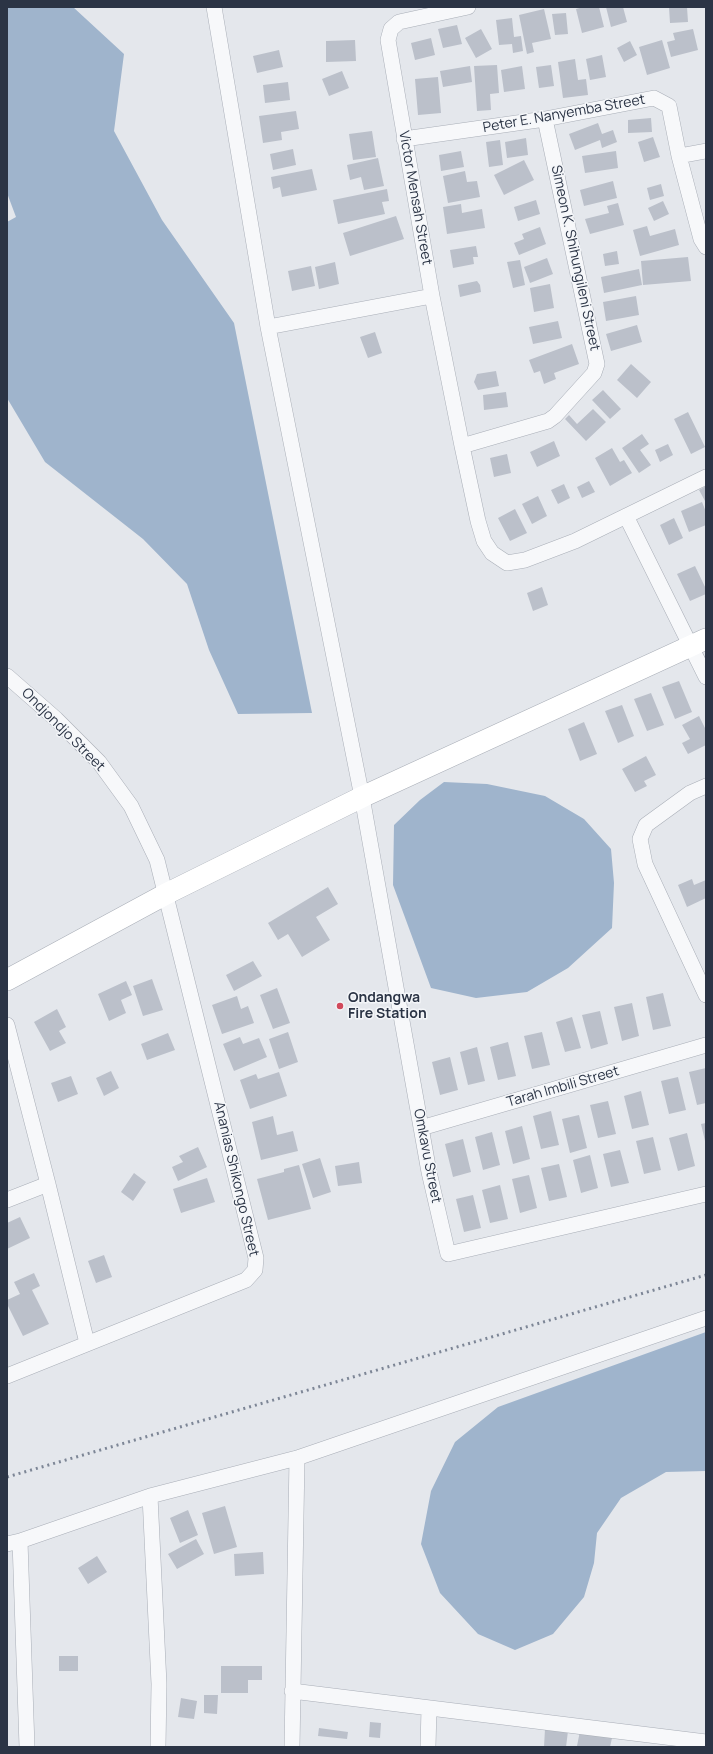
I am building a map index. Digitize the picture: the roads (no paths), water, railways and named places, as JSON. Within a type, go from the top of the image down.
[{"type":"street","name":"Omkavu Street","points":[[214,7],[268,327],[362,797],[420,1128],[448,1254],[706,1194]]},
{"type":"street","name":"Victor Mensah Street","points":[[462,446],[432,296],[388,40],[389,34],[394,25],[399,22],[468,7]]},
{"type":"street","name":"Peter E. Nanyemba Street","points":[[404,139],[545,119],[654,98],[668,106],[679,156],[701,239],[706,247]]},
{"type":"street","name":"Simeon K. Shihungileni Street","points":[[462,446],[548,421],[555,416],[594,373],[597,364],[545,119]]},
{"type":"street","points":[[679,156],[706,151]]},
{"type":"street","points":[[268,327],[432,296]]},
{"type":"street","points":[[462,446],[478,521],[484,541],[492,553],[507,563],[525,560],[575,541],[706,477]]},
{"type":"street","points":[[626,516],[699,643],[706,677]]},
{"type":"street","points":[[7,980],[166,894],[362,797],[699,643]]},
{"type":"street","name":"Ondjondjo Street","points":[[7,676],[56,719],[99,762],[113,781],[131,806],[157,860],[166,894]]},
{"type":"street","points":[[706,786],[690,793],[646,824],[640,839],[645,864],[706,995]]},
{"type":"street","name":"Ananias Shikongo Street","points":[[7,1376],[246,1280],[255,1270],[256,1258],[166,894]]},
{"type":"street","points":[[7,1025],[87,1343]]},
{"type":"street","name":"Tarah Imbili Street","points":[[420,1128],[706,1045]]},
{"type":"street","points":[[7,1200],[48,1184]]},
{"type":"street","points":[[27,1747],[14,1543],[150,1496],[297,1458],[706,1318]]},
{"type":"street","points":[[292,1747],[297,1458]]},
{"type":"street","points":[[150,1496],[159,1684],[158,1747]]},
{"type":"street","points":[[292,1691],[706,1742]]},
{"type":"street","points":[[428,1747],[429,1708]]},
{"type":"water","points":[[7,7],[73,7],[124,54],[114,131],[162,220],[234,323],[312,713],[238,714],[209,650],[187,584],[143,539],[45,462],[7,398],[7,222],[16,217],[7,193]]},
{"type":"water","points":[[444,782],[487,784],[545,796],[584,819],[611,849],[614,883],[612,928],[568,968],[527,992],[476,998],[431,988],[393,885],[394,825],[420,800]]},
{"type":"water","points":[[706,1332],[706,1471],[666,1472],[621,1498],[597,1533],[594,1563],[584,1597],[553,1634],[515,1650],[478,1634],[440,1593],[421,1544],[431,1491],[455,1442],[498,1407]]},
{"type":"railway","points":[[7,1477],[706,1275]]},
{"type":"place","name":"Ondangwa Fire Station","points":[[340,1006]]}]
